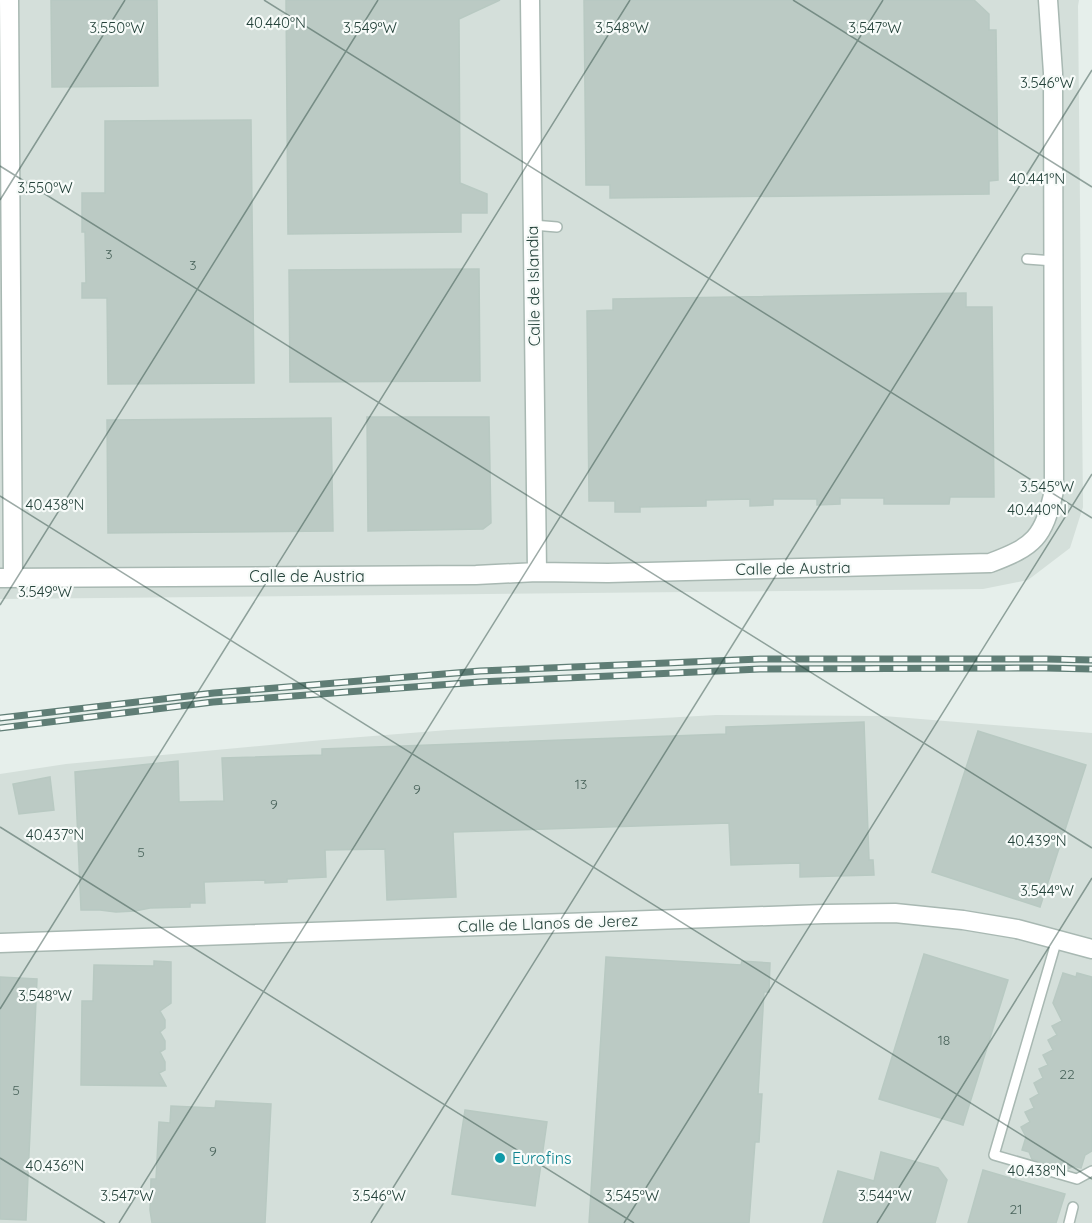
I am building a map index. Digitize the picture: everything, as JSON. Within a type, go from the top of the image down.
[{"type":"street","points":[[6,578],[5,197],[9,0]]},
{"type":"street","name":"Calle de Islandia","points":[[530,0],[537,572]]},
{"type":"street","name":"Calle de Austria","points":[[6,578],[608,573],[990,563],[1015,554],[1035,541],[1048,516],[1054,491],[1053,74],[1048,0]]},
{"type":"street","name":"Calle de Llanos de Jerez","points":[[0,943],[895,913],[1017,928],[1092,949]]},
{"type":"lane","points":[[532,225],[557,227]]},
{"type":"lane","points":[[1027,259],[1054,261]]},
{"type":"lane","points":[[1057,939],[994,1155],[1077,1179],[1092,1171]]},
{"type":"lane","points":[[1069,1223],[1073,1207]]},
{"type":"shaded area","points":[[0,0],[1079,0],[1083,507],[1070,548],[1028,580],[983,589],[0,599]]},
{"type":"shaded area","points":[[716,715],[884,716],[1092,733],[1092,1223],[0,1223],[0,774],[66,764],[323,740],[448,730]]},
{"type":"building","points":[[51,0],[157,0],[158,86],[52,87]]},
{"type":"building","points":[[286,0],[500,0],[459,19],[460,183],[487,194],[487,213],[461,213],[461,232],[288,234]]},
{"type":"building","points":[[584,0],[974,0],[989,14],[989,30],[996,30],[998,180],[989,181],[989,194],[610,198],[610,185],[586,185]]},
{"type":"building","points":[[251,120],[254,383],[108,384],[107,298],[82,298],[82,283],[86,283],[82,193],[105,193],[105,121]]},
{"type":"building","points":[[479,269],[480,381],[290,382],[289,270]]},
{"type":"building","points":[[966,293],[966,307],[992,307],[994,497],[950,497],[949,504],[884,504],[884,498],[840,498],[840,504],[817,505],[817,499],[773,499],[773,505],[750,506],[750,499],[706,500],[706,506],[640,507],[640,512],[615,512],[615,501],[589,501],[587,311],[613,310],[613,299]]},
{"type":"building","points":[[367,417],[489,417],[491,523],[483,529],[368,531]]},
{"type":"building","points":[[331,418],[333,531],[108,533],[107,420]]},
{"type":"building","points":[[864,722],[869,860],[873,860],[874,875],[800,877],[800,863],[731,865],[729,823],[453,832],[456,897],[387,900],[385,849],[325,850],[326,877],[287,879],[287,882],[265,883],[265,880],[204,882],[205,903],[190,903],[190,907],[116,912],[81,910],[75,772],[178,761],[179,802],[224,801],[222,758],[322,755],[322,749],[726,734],[726,727]]},
{"type":"building","points":[[978,731],[1086,765],[1040,907],[932,872]]},
{"type":"building","points":[[50,777],[54,810],[19,814],[13,784]]},
{"type":"building","points":[[924,954],[1008,980],[963,1125],[879,1099]]},
{"type":"building","points":[[606,957],[741,965],[742,961],[770,963],[769,992],[764,992],[758,1094],[762,1094],[759,1142],[755,1142],[749,1223],[589,1223]]},
{"type":"building","points":[[154,961],[171,962],[171,1003],[160,1011],[165,1020],[165,1028],[160,1032],[165,1041],[165,1049],[160,1052],[165,1062],[165,1070],[159,1073],[166,1086],[81,1085],[82,1001],[93,1001],[94,965],[154,966]]},
{"type":"building","points":[[1063,973],[1076,977],[1077,973],[1092,977],[1092,1151],[1085,1155],[1081,1168],[1073,1166],[1068,1169],[1032,1159],[1029,1152],[1022,1150],[1026,1137],[1021,1127],[1030,1122],[1025,1112],[1034,1108],[1030,1099],[1039,1094],[1034,1083],[1043,1078],[1039,1069],[1048,1065],[1043,1055],[1053,1050],[1048,1040],[1057,1035],[1052,1026],[1062,1021],[1053,1003]]},
{"type":"building","points":[[0,977],[37,979],[26,1220],[0,1219]]},
{"type":"building","points":[[216,1101],[271,1104],[265,1223],[152,1223],[151,1179],[156,1179],[159,1122],[170,1123],[171,1106],[215,1108]]},
{"type":"building","name":"Eurofins","points":[[465,1110],[547,1122],[535,1206],[452,1194]]},
{"type":"building","points":[[881,1152],[938,1168],[947,1180],[935,1223],[823,1223],[838,1171],[874,1181]]},
{"type":"building","points":[[983,1170],[1065,1194],[1056,1223],[968,1223]]},
{"type":"railway","points":[[0,718],[214,693],[480,671],[760,659],[1092,660]]},
{"type":"railway","points":[[0,728],[213,702],[479,682],[760,669],[1092,669]]},
{"type":"place","name":"Eurofins","points":[[500,1158]]}]
